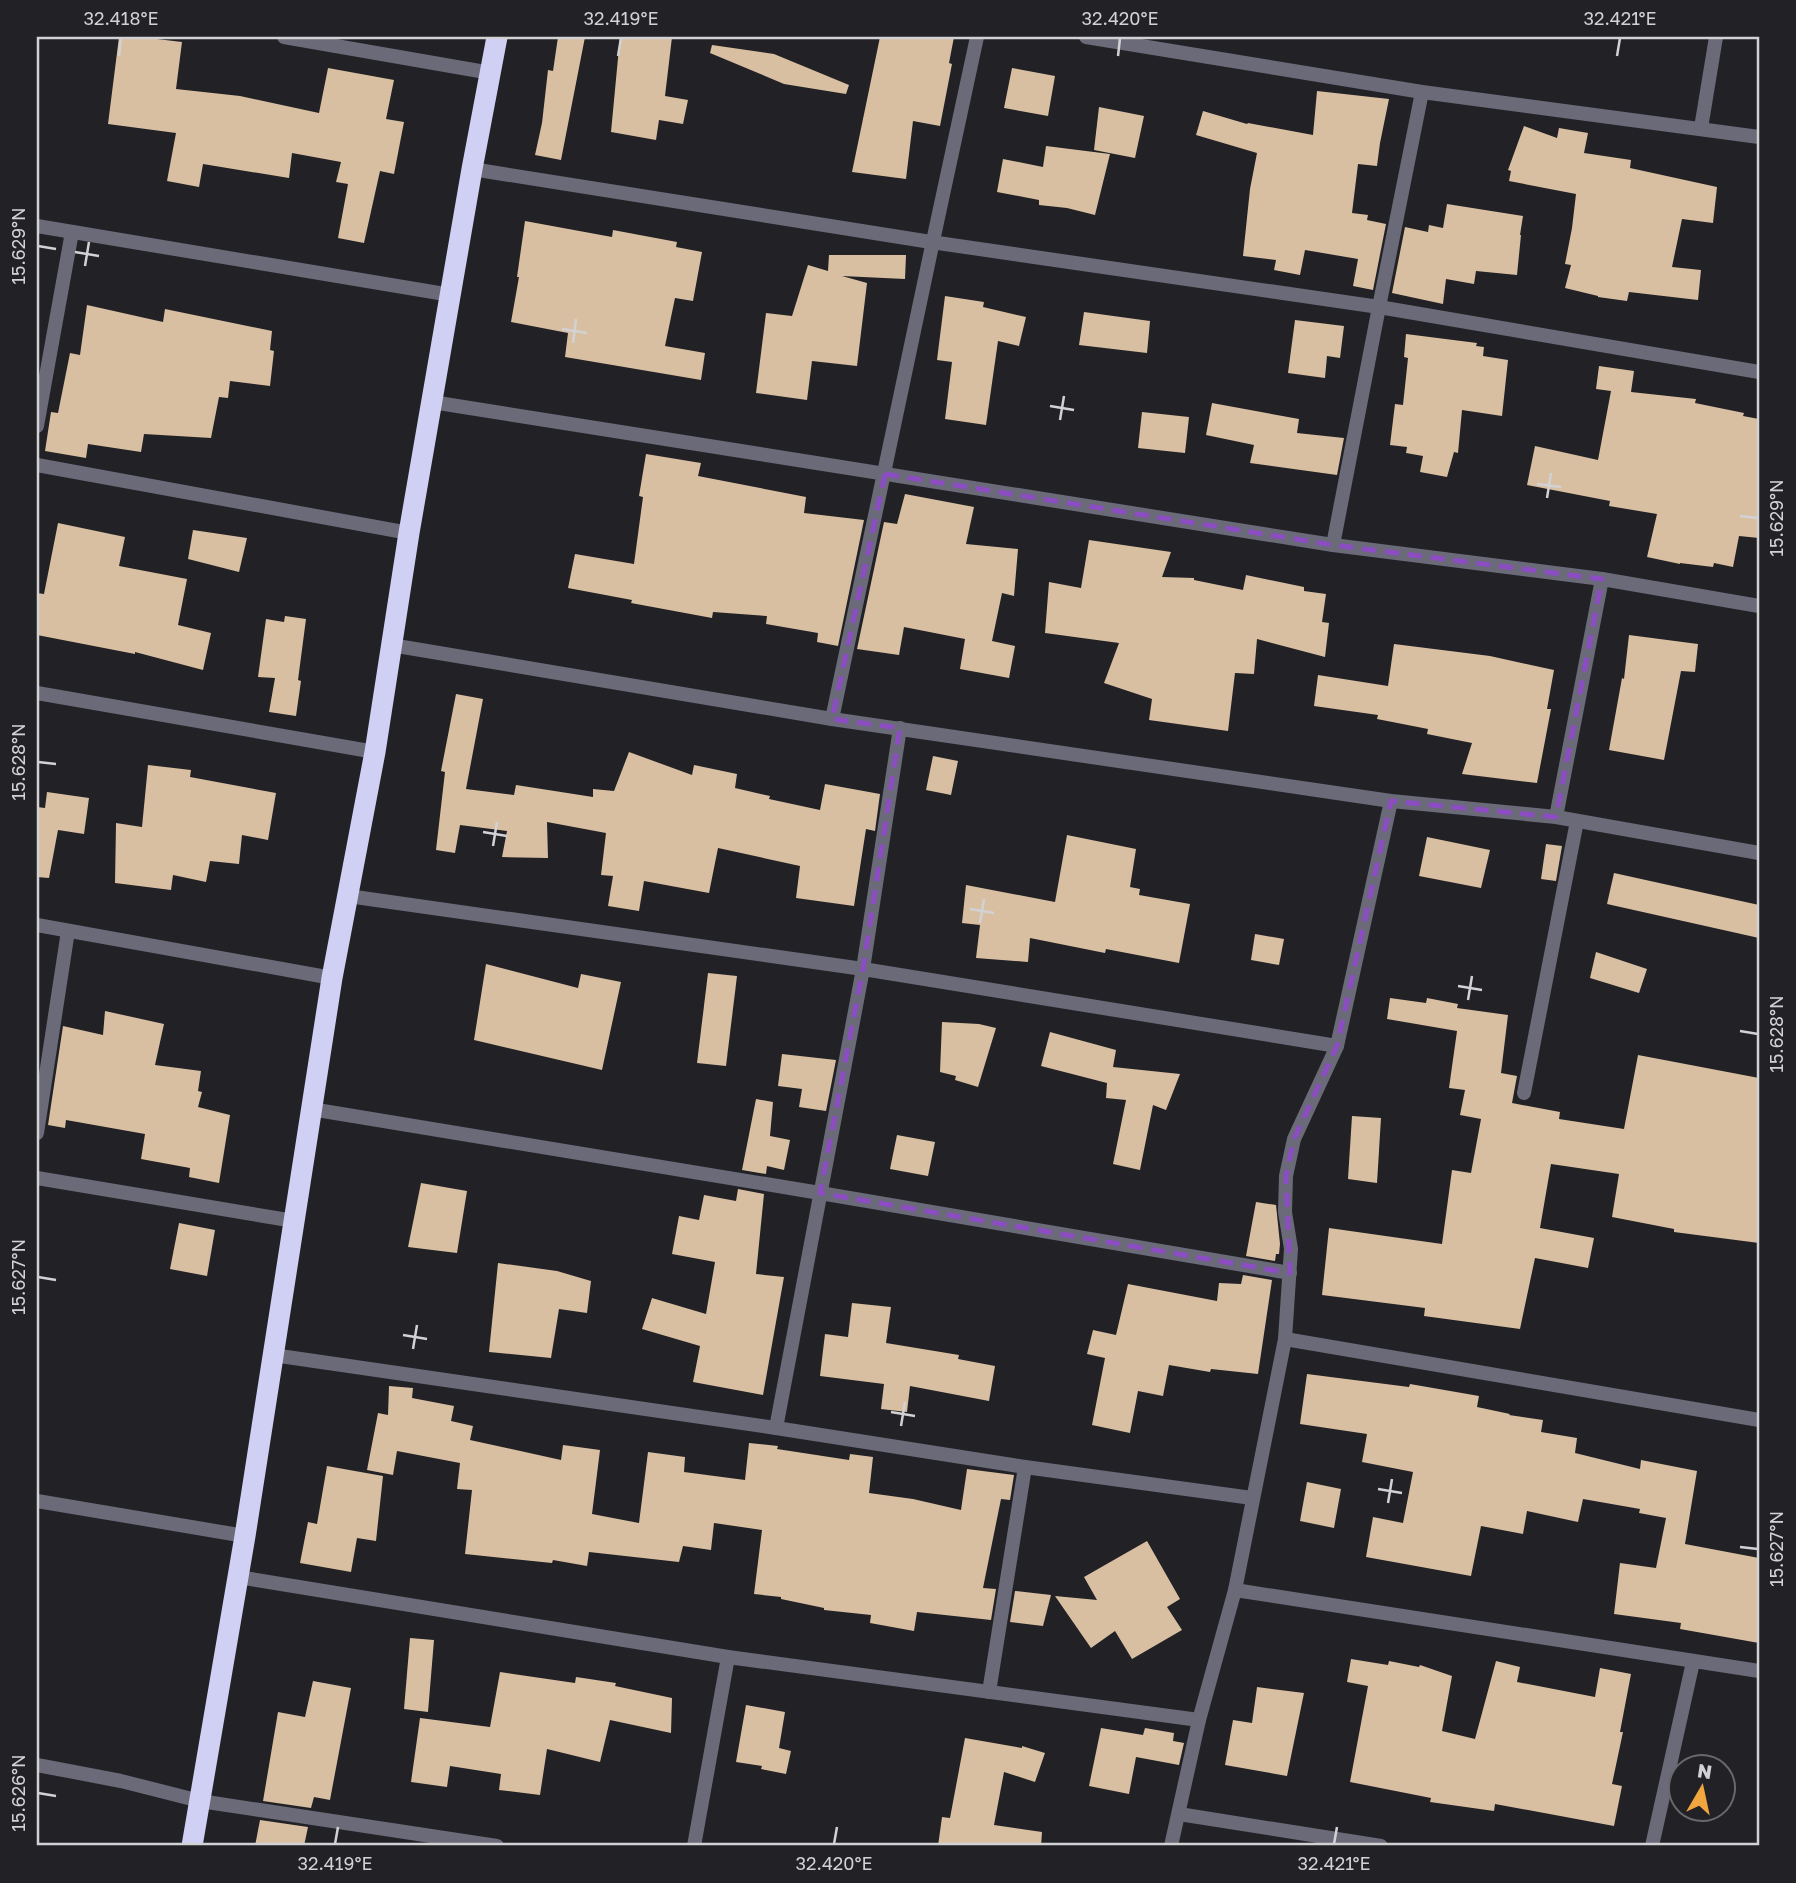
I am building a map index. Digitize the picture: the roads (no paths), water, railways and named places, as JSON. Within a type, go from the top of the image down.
[{"type":"highway","points":[[192,1846],[245,1536],[332,978],[375,752],[409,533],[497,37]]},
{"type":"street","points":[[284,37],[491,73]]},
{"type":"street","points":[[832,719],[885,474],[931,242],[977,37]]},
{"type":"street","points":[[1086,37],[1422,92],[1759,137]]},
{"type":"street","points":[[1701,128],[1716,37]]},
{"type":"street","points":[[1334,545],[1422,92]]},
{"type":"street","points":[[472,169],[931,242],[1379,307],[1759,372]]},
{"type":"street","points":[[37,226],[451,295]]},
{"type":"street","points":[[37,426],[72,232]]},
{"type":"street","points":[[432,402],[1334,545],[1602,579],[1759,606]]},
{"type":"street","points":[[37,465],[409,533]]},
{"type":"street","points":[[1556,817],[1602,579]]},
{"type":"street","points":[[391,645],[832,719],[1391,801],[1556,817],[1759,853]]},
{"type":"street","points":[[37,693],[375,752]]},
{"type":"street","points":[[776,1428],[863,969],[900,728]]},
{"type":"street","points":[[1171,1846],[1199,1720],[1235,1590],[1285,1339],[1292,1249],[1285,1212],[1286,1176],[1294,1139],[1337,1046],[1391,801]]},
{"type":"street","points":[[1524,1093],[1577,821]]},
{"type":"street","points":[[348,896],[863,969],[1337,1046]]},
{"type":"street","points":[[37,925],[332,978]]},
{"type":"street","points":[[37,1133],[68,931]]},
{"type":"street","points":[[311,1108],[1290,1273]]},
{"type":"street","points":[[37,1178],[294,1221]]},
{"type":"street","points":[[1285,1339],[1759,1420]]},
{"type":"street","points":[[273,1355],[1025,1467],[1252,1498]]},
{"type":"street","points":[[989,1692],[1025,1467]]},
{"type":"street","points":[[37,1501],[245,1536]]},
{"type":"street","points":[[238,1577],[728,1657],[1199,1720]]},
{"type":"street","points":[[1235,1590],[1759,1671]]},
{"type":"street","points":[[694,1846],[728,1657]]},
{"type":"street","points":[[1652,1846],[1693,1662]]},
{"type":"street","points":[[37,1765],[121,1781],[200,1801],[497,1846]]},
{"type":"street","points":[[1179,1814],[1381,1846]]}]
